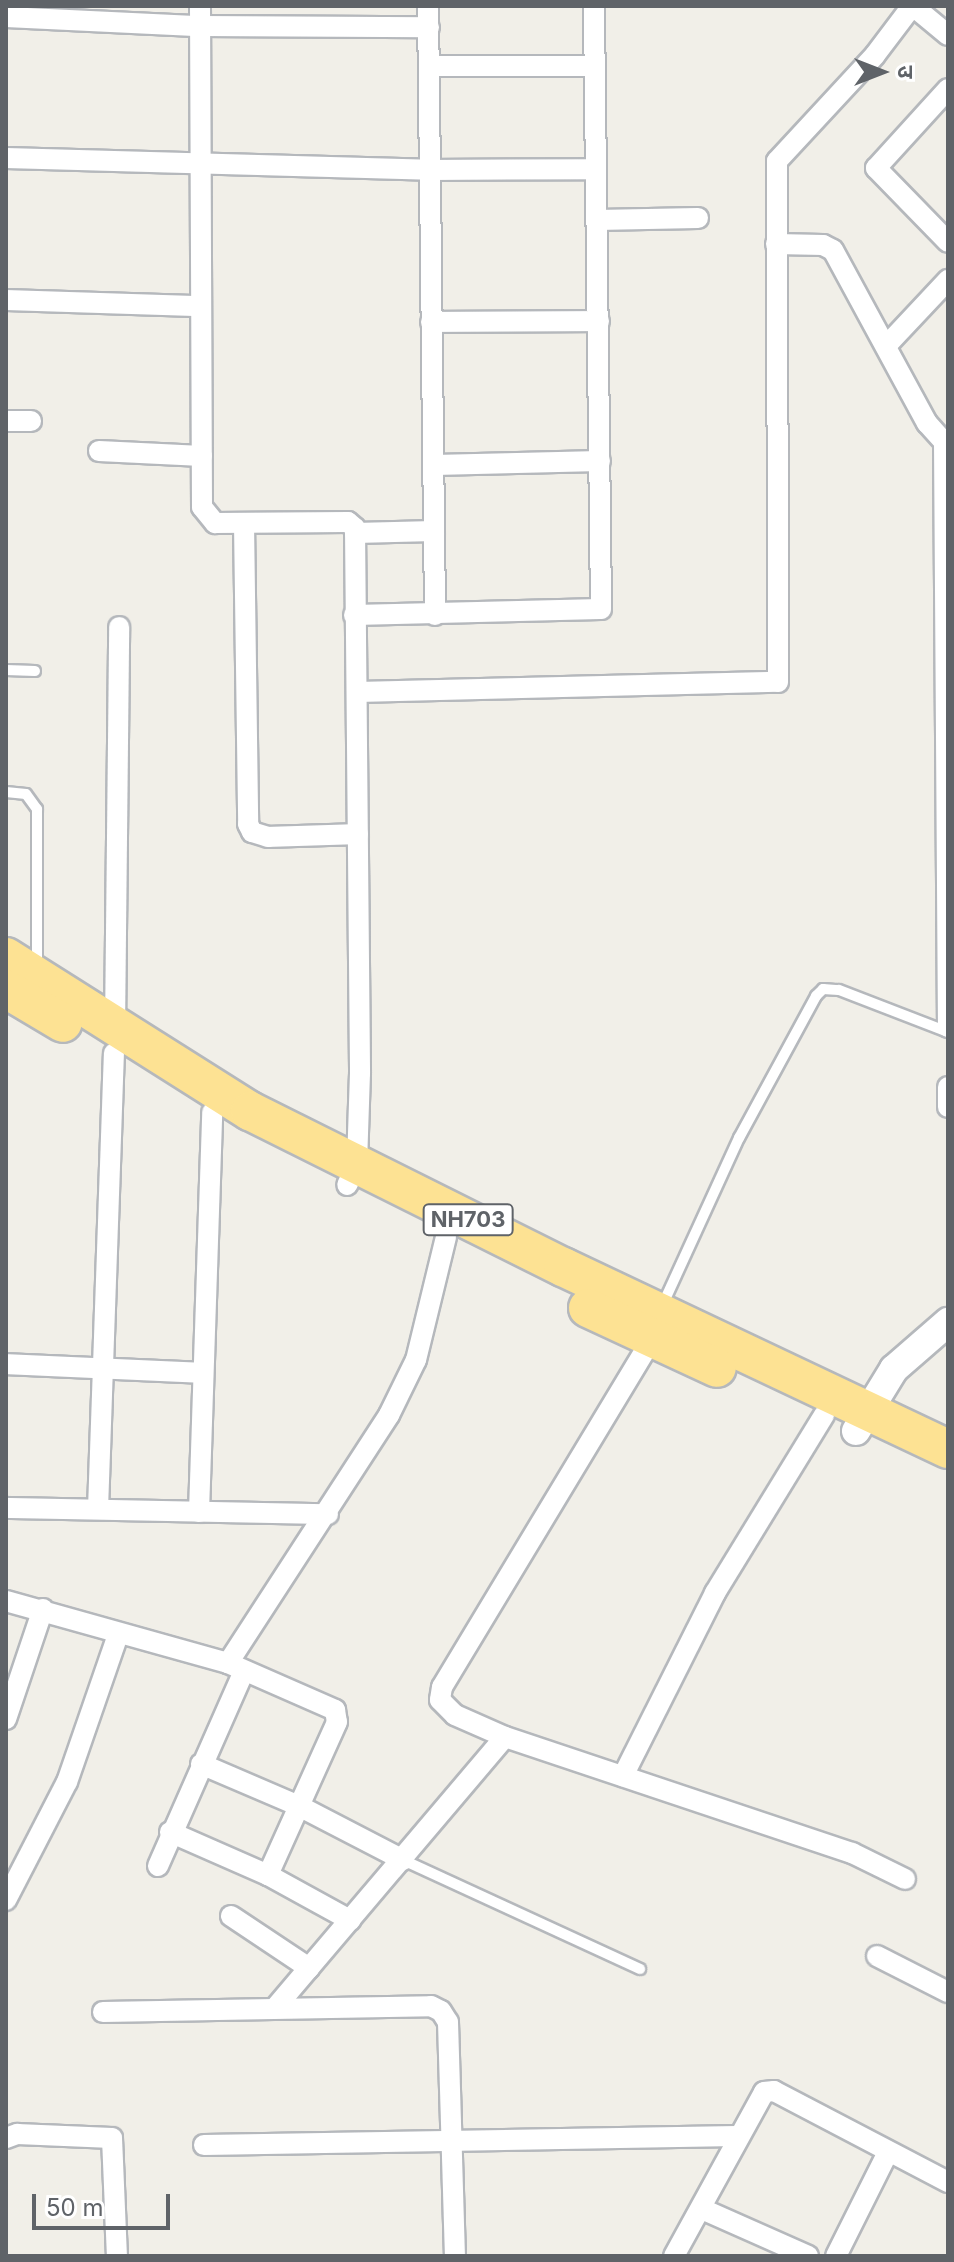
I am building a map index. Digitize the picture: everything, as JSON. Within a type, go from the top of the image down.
[{"type":"highway","name":"NH703","points":[[16,974],[212,1112],[352,1175],[849,1419],[948,1476]]},
{"type":"highway","name":"NH703","points":[[114,1041],[250,1111],[446,1237],[655,1325]]},
{"type":"highway","name":"NH703","points":[[849,1419],[948,1449]]},
{"type":"street","points":[[354,615],[601,609],[594,6]]},
{"type":"street","points":[[357,692],[778,682],[777,161],[875,55],[912,6],[948,35]]},
{"type":"street","points":[[200,16],[202,456],[207,518],[244,523],[348,522],[355,533],[358,834],[352,1175]]},
{"type":"street","points":[[6,17],[428,16],[435,615]]},
{"type":"street","points":[[430,66],[594,66]]},
{"type":"street","points":[[948,89],[876,168],[948,242]]},
{"type":"street","points":[[6,158],[429,170],[596,169]]},
{"type":"street","points":[[597,220],[698,218]]},
{"type":"street","points":[[776,244],[830,246],[927,423],[944,436],[948,1030]]},
{"type":"street","points":[[886,346],[948,280]]},
{"type":"street","points":[[6,300],[200,306]]},
{"type":"street","points":[[431,322],[599,321]]},
{"type":"street","points":[[6,421],[31,421]]},
{"type":"street","points":[[99,451],[202,456]]},
{"type":"street","points":[[434,465],[600,461]]},
{"type":"street","points":[[244,523],[248,824],[252,832],[268,837],[358,834]]},
{"type":"street","points":[[355,533],[434,531]]},
{"type":"street","points":[[98,1509],[114,1041],[119,627]]},
{"type":"street","points":[[948,1087],[948,1107]]},
{"type":"street","points":[[199,1512],[201,1373],[212,1112]]},
{"type":"street","points":[[158,1866],[201,1764],[235,1668],[389,1415],[416,1360],[446,1237]]},
{"type":"street","points":[[623,1776],[715,1593],[849,1419],[894,1369],[948,1322]]},
{"type":"street","points":[[655,1325],[442,1687],[444,1709],[505,1737],[852,1853],[905,1879]]},
{"type":"street","points":[[6,1364],[201,1373]]},
{"type":"street","points":[[6,1508],[328,1514]]},
{"type":"street","points":[[6,1601],[43,1609],[118,1635],[235,1668],[331,1708],[337,1715],[268,1875]]},
{"type":"street","points":[[6,1719],[43,1609]]},
{"type":"street","points":[[6,1900],[67,1782],[118,1635]]},
{"type":"street","points":[[275,2008],[505,1737]]},
{"type":"street","points":[[201,1764],[299,1806],[403,1860]]},
{"type":"street","points":[[170,1832],[268,1875],[350,1920]]},
{"type":"street","points":[[231,1916],[309,1968]]},
{"type":"street","points":[[877,1956],[948,1992]]},
{"type":"street","points":[[103,2012],[431,2006],[441,2011],[448,2022],[455,2256]]},
{"type":"street","points":[[674,2256],[702,2209],[757,2097],[774,2091],[948,2182]]},
{"type":"street","points":[[6,2138],[17,2134],[112,2138],[117,2256]]},
{"type":"street","points":[[204,2145],[737,2136]]},
{"type":"street","points":[[836,2256],[888,2152]]},
{"type":"street","points":[[702,2209],[808,2256]]},
{"type":"lane","points":[[6,670],[35,671]]},
{"type":"lane","points":[[6,792],[26,794],[37,809],[16,974]]},
{"type":"lane","points":[[655,1325],[739,1138],[816,996],[823,989],[839,990],[948,1030]]},
{"type":"lane","points":[[403,1860],[640,1969]]}]
